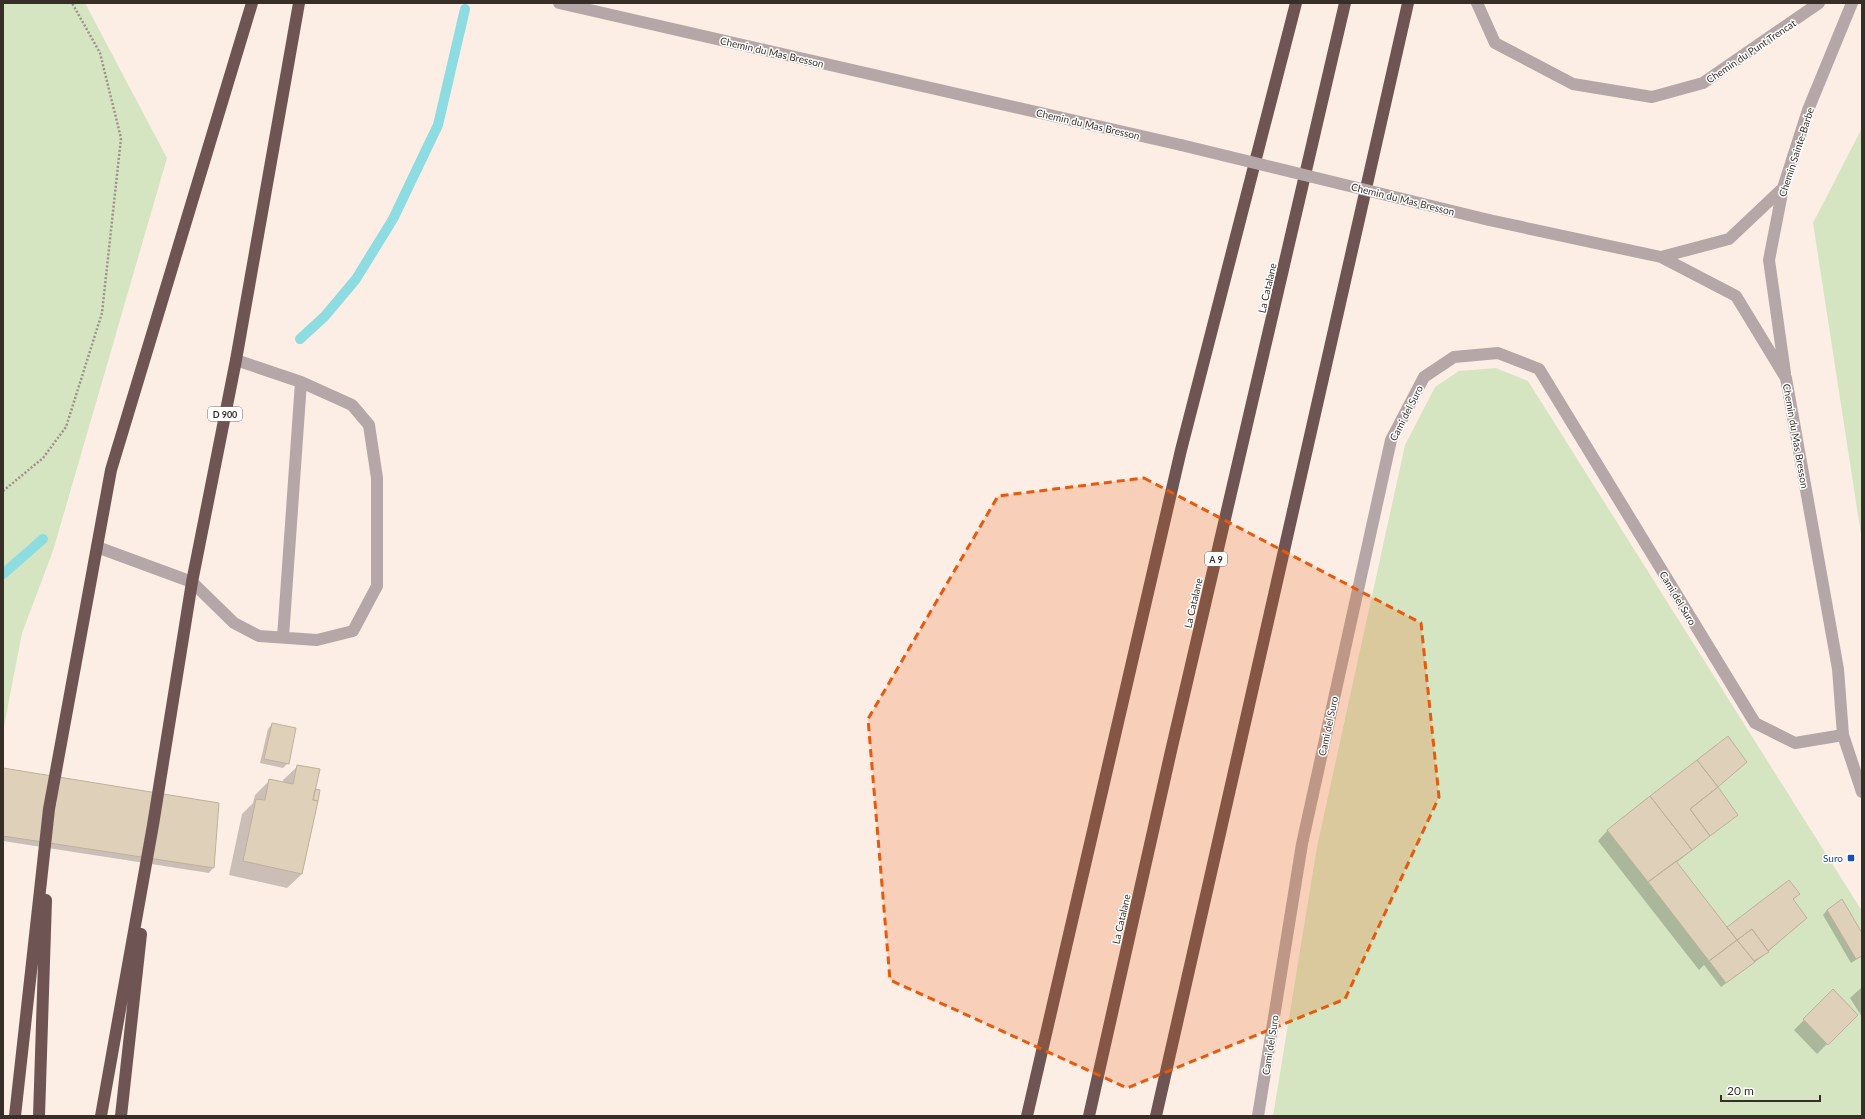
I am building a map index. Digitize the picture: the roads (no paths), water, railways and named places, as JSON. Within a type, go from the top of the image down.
[{"type":"highway","points":[[15,1116],[49,809],[111,470],[252,3]]},
{"type":"highway","name":"D 900","points":[[153,825],[192,582],[236,360],[299,3]]},
{"type":"highway","points":[[1027,1116],[1180,450],[1296,3]]},
{"type":"highway","name":"La Catalane","points":[[1090,1116],[1171,751],[1345,3]]},
{"type":"highway","points":[[1156,1116],[1408,3]]},
{"type":"highway","points":[[39,1116],[49,809]]},
{"type":"highway","points":[[102,1116],[153,825]]},
{"type":"highway","points":[[121,1116],[153,825]]},
{"type":"street","name":"Chemin du Punt Trencat","points":[[1477,3],[1495,43],[1573,84],[1652,97],[1703,83],[1819,3]]},
{"type":"street","name":"Chemin Sainte-Barbe","points":[[1786,378],[1768,260],[1783,188],[1808,110],[1852,3]]},
{"type":"street","name":"Chemin du Mas Bresson","points":[[564,4],[1180,145],[1489,220],[1661,257],[1736,296],[1786,378],[1838,669],[1843,735],[1862,792]]},
{"type":"street","points":[[1661,257],[1729,239],[1783,188]]},
{"type":"street","name":"Cami del Suro","points":[[1258,1116],[1302,844],[1391,440],[1424,377],[1454,357],[1498,353],[1539,370],[1755,723],[1795,743],[1843,735]]},
{"type":"street","points":[[97,546],[192,582],[234,623],[259,636],[317,640],[353,631],[377,586],[377,478],[369,425],[352,405],[302,382],[236,360]]},
{"type":"street","points":[[283,637],[302,382]]},
{"type":"waterway","points":[[300,339],[325,316],[356,279],[393,219],[438,125],[465,9]]},
{"type":"waterway","points":[[3,574],[43,539]]},
{"type":"place","name":"Suro","points":[[1851,858]]}]
